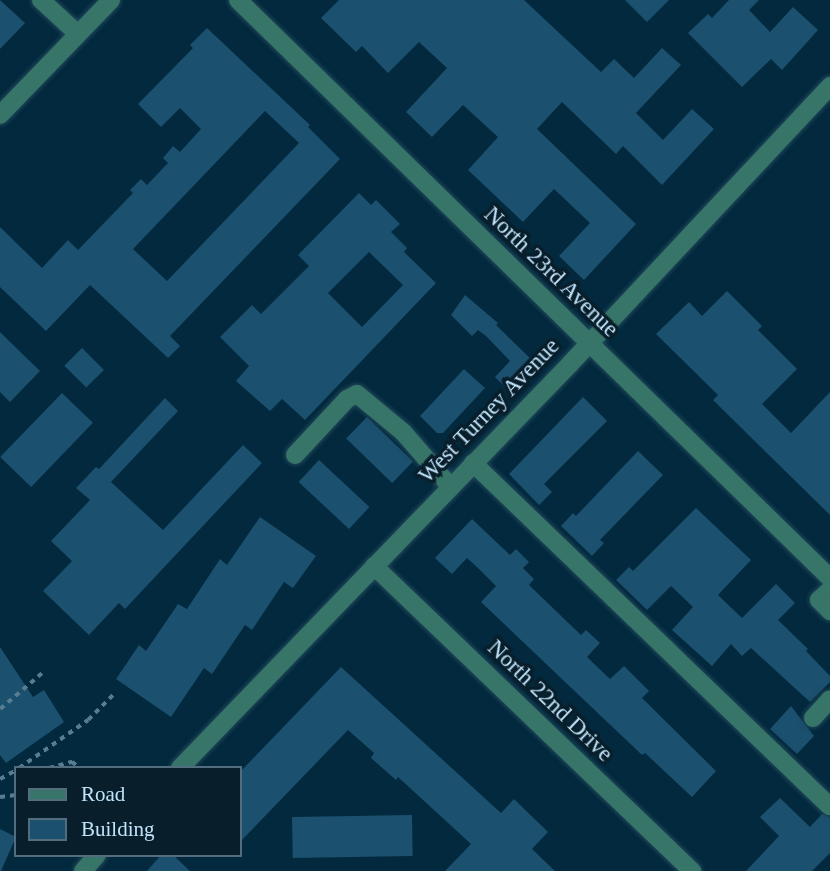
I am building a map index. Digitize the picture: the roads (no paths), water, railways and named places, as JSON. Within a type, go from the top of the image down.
[{"type":"street","points":[[41,0],[78,34]]},
{"type":"street","points":[[0,115],[111,0]]},
{"type":"street","name":"North 23rd Avenue","points":[[238,0],[830,578]]},
{"type":"street","name":"West Turney Avenue","points":[[182,766],[589,343],[830,86]]},
{"type":"street","points":[[295,455],[347,399],[357,394],[403,432],[450,486]]},
{"type":"street","points":[[473,463],[830,806]]},
{"type":"street","name":"North 22nd Drive","points":[[374,566],[692,871]]},
{"type":"street","points":[[830,590],[819,600],[830,611]]},
{"type":"street","points":[[813,718],[830,699]]},
{"type":"street","points":[[83,871],[95,857]]}]
